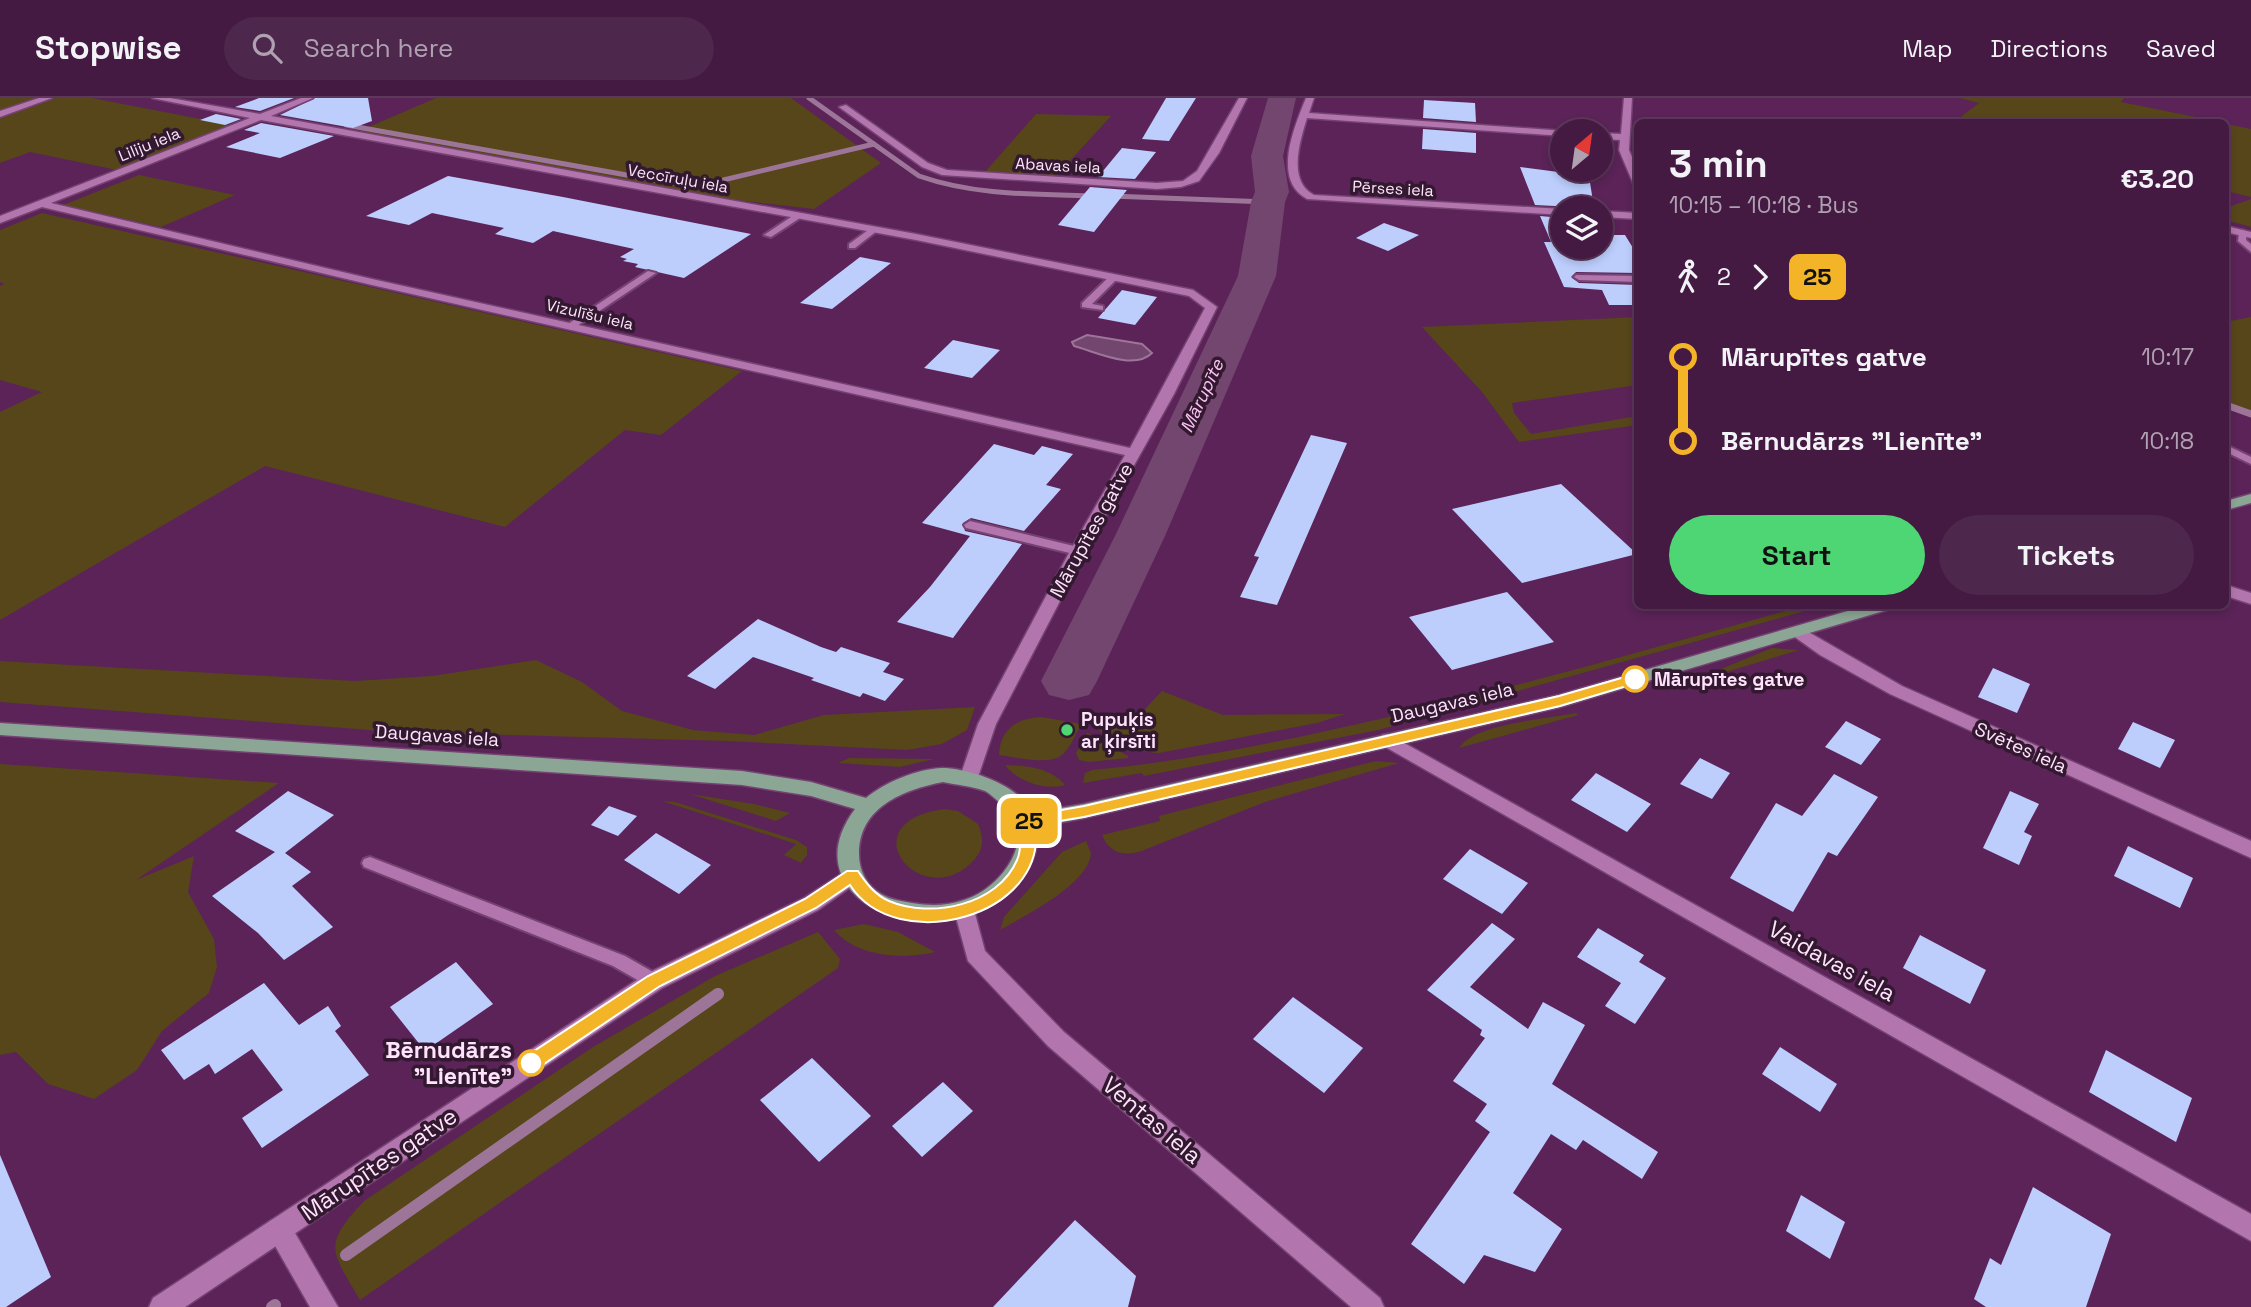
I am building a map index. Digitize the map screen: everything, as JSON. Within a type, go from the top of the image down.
[{"type":"main road","points":[[2229,505],[2251,498]]},
{"type":"main road","name":"Daugavas iela","points":[[1027,821],[1084,811],[1560,701],[1871,609]]},
{"type":"main road","name":"Daugavas iela","points":[[0,729],[742,778],[811,789],[869,806]]},
{"type":"main road","points":[[943,775],[970,777],[994,785],[1013,799],[1027,821],[1030,838],[1025,861],[1012,881],[991,899],[964,911],[935,916],[906,913],[881,904],[861,889],[852,876],[848,848],[854,826],[869,806],[890,790],[915,780],[943,775]]},
{"type":"street","points":[[0,114],[48,98]]},
{"type":"street","name":"Veccīruļu iela","points":[[156,98],[874,230],[1193,293]]},
{"type":"street","name":"Liliju iela","points":[[0,220],[309,98]]},
{"type":"street","name":"Abavas iela","points":[[843,107],[925,165],[945,173],[1157,186],[1196,179],[1229,127],[1243,98]]},
{"type":"street","points":[[1310,98],[1303,116],[1550,132]]},
{"type":"street","points":[[1628,98],[1624,150],[1633,160]]},
{"type":"street","name":"Pērses iela","points":[[1303,116],[1294,141],[1293,161],[1297,182],[1302,193],[1308,196],[1349,201],[1550,211]]},
{"type":"street","points":[[1614,137],[1625,137]]},
{"type":"street","name":"Vizulīšu iela","points":[[41,204],[1134,453]]},
{"type":"street","points":[[1613,215],[1634,216]]},
{"type":"street","points":[[2229,230],[2247,234]]},
{"type":"street","name":"Mārupītes gatve","points":[[970,777],[986,724],[1077,551],[1167,394],[1211,307],[1193,293]]},
{"type":"street","points":[[2229,591],[2251,599]]},
{"type":"street","name":"Svētes iela","points":[[1798,631],[1826,651],[1896,691],[2251,850]]},
{"type":"street","name":"Vaidavas iela","points":[[1388,740],[2251,1228]]},
{"type":"street","name":"Mārupītes gatve","points":[[162,1307],[654,981],[811,904],[852,876]]},
{"type":"street","name":"Ventas iela","points":[[964,911],[975,955],[1056,1039],[1371,1307]]},
{"type":"street","points":[[279,1230],[325,1307]]},
{"type":"lane","points":[[768,234],[797,216]]},
{"type":"lane","points":[[852,246],[874,230]]},
{"type":"lane","points":[[2247,234],[2242,241],[2251,249]]},
{"type":"lane","points":[[571,326],[651,273]]},
{"type":"lane","points":[[1100,308],[1085,305],[1114,277]]},
{"type":"lane","points":[[1578,277],[1634,279]]},
{"type":"lane","points":[[2229,450],[2251,461]]},
{"type":"lane","points":[[970,524],[1077,551]]},
{"type":"lane","points":[[370,863],[619,961],[654,981]]},
{"type":"shaded area","points":[[0,98],[92,98],[231,125],[117,170],[30,152],[0,163]]},
{"type":"shaded area","points":[[436,98],[791,98],[881,163],[814,209],[694,195],[357,132]]},
{"type":"shaded area","points":[[1960,98],[2124,98],[2121,102],[2205,119],[1958,119],[1979,103]]},
{"type":"shaded area","points":[[1036,114],[1111,116],[1057,175],[985,172]]},
{"type":"shaded area","points":[[2229,125],[2251,129],[2251,197],[2229,192]]},
{"type":"shaded area","points":[[139,175],[235,195],[161,227],[63,205]]},
{"type":"shaded area","points":[[2251,199],[2251,227],[2229,221],[2229,207]]},
{"type":"shaded area","points":[[42,213],[742,371],[661,435],[625,430],[505,527],[265,466],[0,620],[0,412],[42,392],[0,380],[0,286],[4,284],[0,282],[0,230]]},
{"type":"shaded area","points":[[1634,317],[1634,386],[1512,403],[1514,413],[1531,434],[1634,417],[1634,426],[1519,442],[1482,392],[1422,327]]},
{"type":"shaded area","points":[[2251,317],[2251,414],[2229,406],[2229,321]]},
{"type":"shaded area","points":[[1087,335],[1142,344],[1152,353],[1144,358],[1125,360],[1074,346],[1072,342]]},
{"type":"shaded area","points":[[1792,609],[1812,609],[1378,730],[1144,776],[1142,773],[1083,783],[1085,773],[1092,770],[1239,749],[1384,718],[1542,678]]},
{"type":"shaded area","points":[[1772,648],[1799,650],[1706,678],[1704,676]]},
{"type":"shaded area","points":[[536,660],[582,682],[622,711],[693,730],[754,735],[824,715],[975,707],[967,730],[942,744],[907,750],[729,741],[397,732],[0,702],[0,661],[355,681],[432,676]]},
{"type":"shaded area","points":[[1162,691],[1223,715],[1345,714],[1317,723],[1159,753],[1141,751],[1114,742],[1095,724],[1126,724]]},
{"type":"shaded area","points":[[1576,713],[1578,715],[1459,748],[1467,740],[1496,728]]},
{"type":"shaded area","points":[[1042,717],[1081,724],[1064,753],[1051,760],[999,755],[1006,732],[1025,720]]},
{"type":"shaded area","points":[[1087,733],[1128,758],[1089,762],[1079,760],[1076,753]]},
{"type":"shaded area","points":[[849,758],[934,759],[900,767],[838,763]]},
{"type":"shaded area","points":[[1376,761],[1399,763],[1265,802],[1139,852],[1116,851],[1102,835],[1160,821],[1159,816]]},
{"type":"shaded area","points":[[0,764],[279,783],[136,880],[194,856],[188,892],[214,939],[217,967],[209,993],[162,1031],[137,1070],[94,1099],[48,1084],[16,1052],[0,1055]]},
{"type":"shaded area","points":[[1005,765],[1045,771],[1065,785],[1040,786],[1017,776]]},
{"type":"shaded area","points":[[690,794],[754,804],[790,813],[776,821]]},
{"type":"shaded area","points":[[662,801],[675,802],[796,840],[807,847],[807,855],[801,863],[784,855],[796,844]]},
{"type":"shaded area","points":[[944,809],[958,811],[978,824],[982,843],[974,860],[954,874],[934,878],[916,872],[903,861],[897,846],[900,831],[915,818]]},
{"type":"shaded area","points":[[1086,841],[1091,853],[1088,865],[1080,876],[1055,898],[1000,930],[1004,917],[1062,852]]},
{"type":"shaded area","points":[[864,924],[898,932],[935,952],[909,956],[881,954],[855,946],[834,930]]},
{"type":"shaded area","points":[[818,932],[840,959],[838,968],[360,1300],[342,1270],[335,1249],[342,1228],[364,1201],[593,1047],[715,976]]},
{"type":"building","points":[[259,98],[294,98],[260,111],[235,107]]},
{"type":"building","points":[[315,98],[368,98],[372,121],[353,128],[280,115]]},
{"type":"building","points":[[1166,98],[1196,98],[1169,141],[1142,139]]},
{"type":"building","points":[[1424,100],[1475,103],[1476,122],[1423,118]]},
{"type":"building","points":[[216,114],[241,119],[225,125],[200,120]]},
{"type":"building","points":[[261,123],[334,136],[280,158],[226,147],[260,133],[244,130]]},
{"type":"building","points":[[1423,129],[1476,133],[1476,153],[1422,149]]},
{"type":"building","points":[[1122,148],[1156,152],[1135,179],[1098,177]]},
{"type":"building","points":[[1520,167],[1550,171],[1550,182],[1590,182],[1592,196],[1550,196],[1550,206],[1535,205]]},
{"type":"building","points":[[448,176],[751,234],[684,278],[635,267],[638,264],[623,261],[627,259],[620,257],[634,249],[553,231],[533,243],[495,234],[504,228],[432,213],[409,225],[366,216]]},
{"type":"building","points":[[1090,187],[1127,190],[1094,232],[1058,225]]},
{"type":"building","points":[[1540,216],[1550,217],[1550,240]]},
{"type":"building","points":[[1384,223],[1419,235],[1388,251],[1356,238]]},
{"type":"building","points":[[1613,235],[1625,235],[1634,250],[1634,273],[1576,272],[1571,277],[1579,283],[1634,285],[1634,305],[1609,305],[1602,290],[1564,287],[1552,259],[1613,259]]},
{"type":"building","points":[[1544,242],[1550,242],[1550,256]]},
{"type":"building","points":[[860,257],[891,263],[832,309],[800,303]]},
{"type":"building","points":[[1122,290],[1157,297],[1135,325],[1098,318]]},
{"type":"building","points":[[953,340],[1000,350],[972,378],[924,368]]},
{"type":"building","points":[[1311,435],[1347,443],[1277,605],[1240,597],[1259,557],[1254,556]]},
{"type":"building","points":[[994,444],[1034,455],[1042,446],[1073,454],[1046,485],[1061,489],[1024,531],[971,518],[963,523],[965,531],[1022,544],[953,638],[897,622],[930,587],[970,536],[922,523]]},
{"type":"building","points":[[1561,484],[1634,551],[1634,555],[1522,583],[1452,509]]},
{"type":"building","points":[[1507,592],[1554,642],[1452,670],[1409,617]]},
{"type":"building","points":[[758,619],[836,652],[841,647],[890,663],[883,672],[904,679],[885,701],[863,693],[860,697],[753,657],[715,689],[687,676]]},
{"type":"building","points":[[1993,668],[2030,684],[2017,713],[1978,697]]},
{"type":"building","points":[[1846,721],[1881,739],[1861,765],[1825,747]]},
{"type":"building","points":[[2133,722],[2175,740],[2160,768],[2118,749]]},
{"type":"building","points":[[1700,758],[1730,773],[1712,799],[1680,784]]},
{"type":"building","points":[[1596,773],[1651,804],[1627,832],[1571,800]]},
{"type":"building","points":[[1834,774],[1878,797],[1837,856],[1828,852],[1793,912],[1730,878],[1776,803],[1802,816]]},
{"type":"building","points":[[288,791],[334,815],[285,853],[311,872],[292,886],[333,927],[284,960],[258,933],[212,896],[275,852],[235,831]]},
{"type":"building","points":[[2010,791],[2039,804],[2024,832],[2032,836],[2019,865],[1983,848]]},
{"type":"building","points":[[609,806],[637,816],[618,836],[591,825]]},
{"type":"building","points":[[656,833],[711,865],[679,894],[624,860]]},
{"type":"building","points":[[2128,846],[2193,878],[2180,908],[2114,876]]},
{"type":"building","points":[[1470,849],[1528,883],[1502,914],[1443,879]]},
{"type":"building","points":[[1492,923],[1515,939],[1470,987],[1528,1029],[1543,1002],[1585,1025],[1552,1084],[1658,1152],[1642,1179],[1583,1140],[1576,1150],[1551,1134],[1513,1193],[1562,1229],[1535,1272],[1484,1255],[1464,1284],[1411,1244],[1490,1132],[1475,1121],[1487,1104],[1453,1081],[1485,1038],[1480,1035],[1482,1030],[1427,990]]},
{"type":"building","points":[[1598,928],[1644,955],[1639,962],[1666,978],[1635,1024],[1605,1006],[1621,983],[1577,957]]},
{"type":"building","points":[[1920,935],[1986,970],[1970,1004],[1903,968]]},
{"type":"building","points":[[456,962],[493,1004],[425,1051],[390,1007]]},
{"type":"building","points":[[264,983],[299,1025],[328,1006],[341,1026],[335,1031],[369,1075],[262,1148],[242,1118],[283,1090],[252,1049],[215,1074],[209,1064],[184,1080],[161,1050]]},
{"type":"building","points":[[1293,997],[1363,1048],[1324,1093],[1253,1039]]},
{"type":"building","points":[[1780,1047],[1837,1084],[1820,1112],[1762,1074]]},
{"type":"building","points":[[2106,1050],[2192,1098],[2176,1142],[2089,1092]]},
{"type":"building","points":[[812,1058],[871,1116],[819,1162],[760,1100]]},
{"type":"building","points":[[943,1082],[973,1111],[922,1157],[892,1126]]},
{"type":"building","points":[[0,1155],[51,1277],[6,1307],[0,1307]]},
{"type":"building","points":[[2033,1187],[2111,1234],[2086,1307],[1986,1307],[1974,1299],[1990,1258],[2001,1265]]},
{"type":"building","points":[[1801,1195],[1845,1222],[1830,1259],[1786,1231]]},
{"type":"building","points":[[1075,1220],[1136,1276],[1128,1307],[993,1307]]},
{"type":"waterway","points":[[809,98],[874,144]]},
{"type":"waterway","name":"Mārupīte","points":[[1069,681],[1140,536],[1257,276],[1268,202],[1272,192],[1267,156],[1282,98]]},
{"type":"waterway","points":[[346,125],[694,187],[874,144]]},
{"type":"waterway","points":[[874,144],[919,176],[941,183],[984,191],[1096,196]]},
{"type":"waterway","points":[[1111,196],[1268,202]]},
{"type":"waterway","points":[[2229,406],[2251,414]]},
{"type":"waterway","points":[[346,1255],[718,994]]},
{"type":"bus line","name":"25","points":[[531,1063],[654,981],[811,904],[852,876],[861,889],[881,904],[906,913],[935,916],[964,911],[991,899],[1012,881],[1025,861],[1030,838],[1027,821],[1084,811],[1560,701],[1635,679]]},
{"type":"place","name":"Mārupītes gatve","points":[[1635,679]]},
{"type":"place","name":"Pupuķis ar ķirsīti","points":[[1067,730]]},
{"type":"place","name":"Bērnudārzs \"Lienīte\"","points":[[531,1063]]}]
